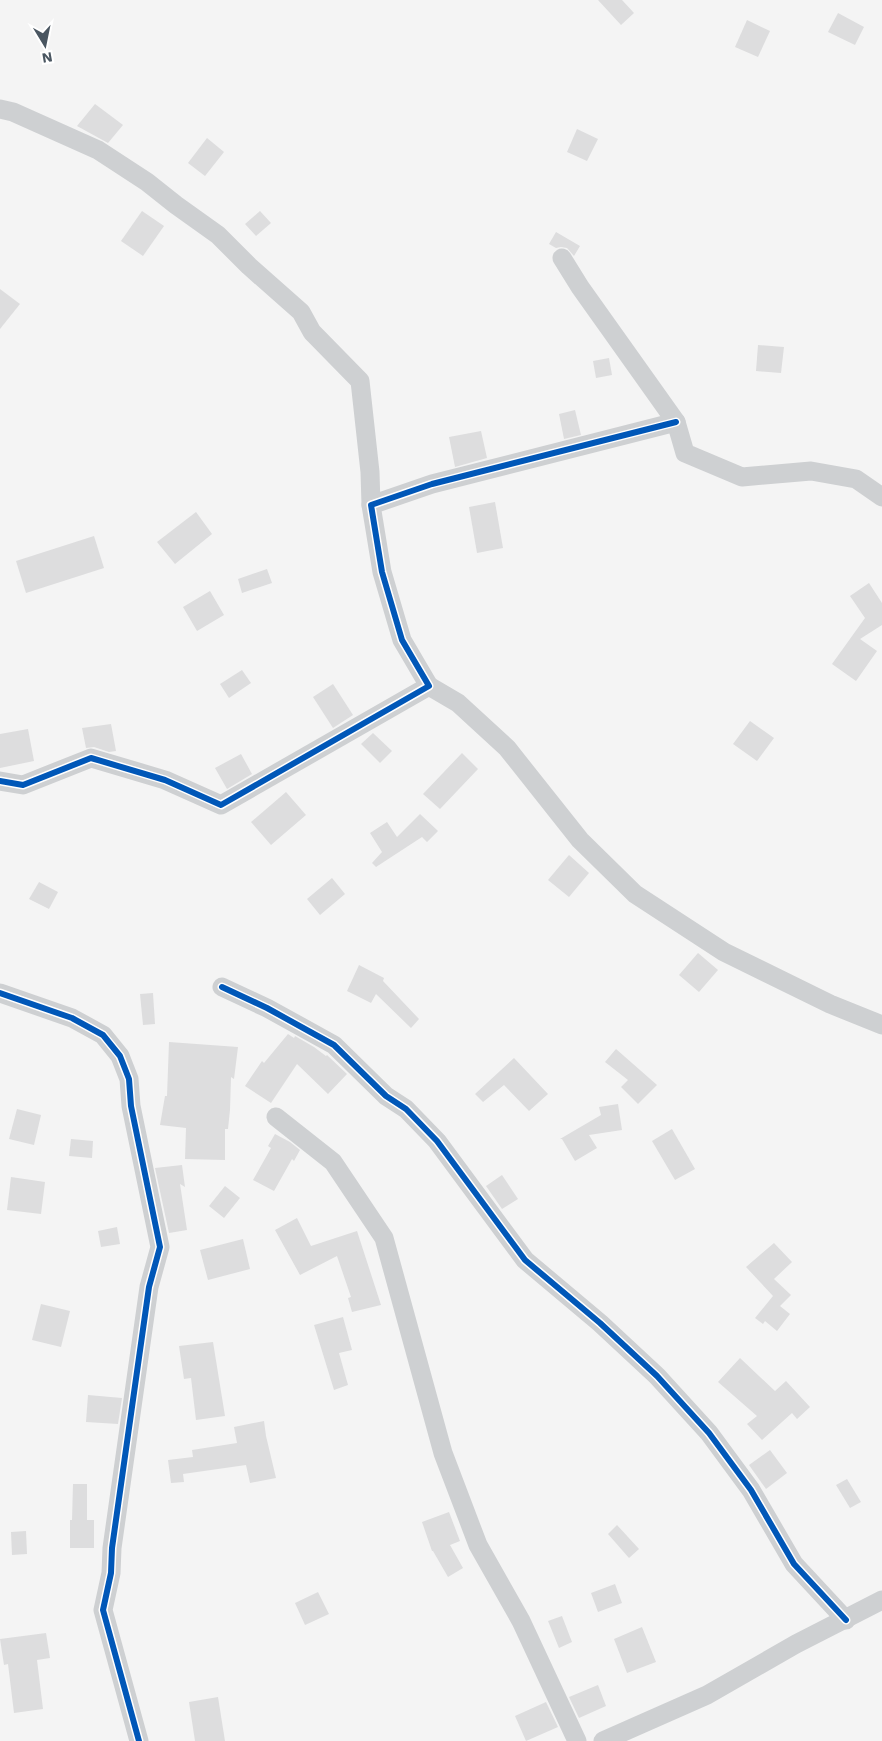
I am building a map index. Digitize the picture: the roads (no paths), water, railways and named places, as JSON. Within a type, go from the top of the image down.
[{"type":"street","points":[[0,109],[13,112],[98,150],[147,182],[218,235],[249,266],[301,312],[312,332],[360,382],[372,506],[382,572],[402,640],[429,686],[458,703],[507,748],[580,840],[635,894],[724,952],[830,1004],[882,1025]]},
{"type":"street","points":[[562,258],[676,422],[685,453],[742,477],[811,471],[856,479],[882,497]]},
{"type":"street","points":[[372,506],[432,484],[676,422]]},
{"type":"street","points":[[0,781],[23,785],[91,758],[165,780],[221,805],[429,686]]},
{"type":"street","points":[[222,987],[267,1008],[334,1045],[386,1096],[406,1109],[437,1141],[525,1260],[650,1369],[709,1432],[751,1490],[794,1564],[846,1620]]},
{"type":"street","points":[[0,993],[72,1018],[103,1035],[120,1056],[129,1079],[131,1106],[160,1248],[150,1286],[112,1548],[111,1573],[103,1610],[139,1741]]},
{"type":"street","points":[[276,1117],[333,1162],[384,1238],[443,1453],[478,1545],[521,1621],[577,1741]]},
{"type":"street","points":[[603,1741],[707,1695],[796,1644],[882,1600]]}]
